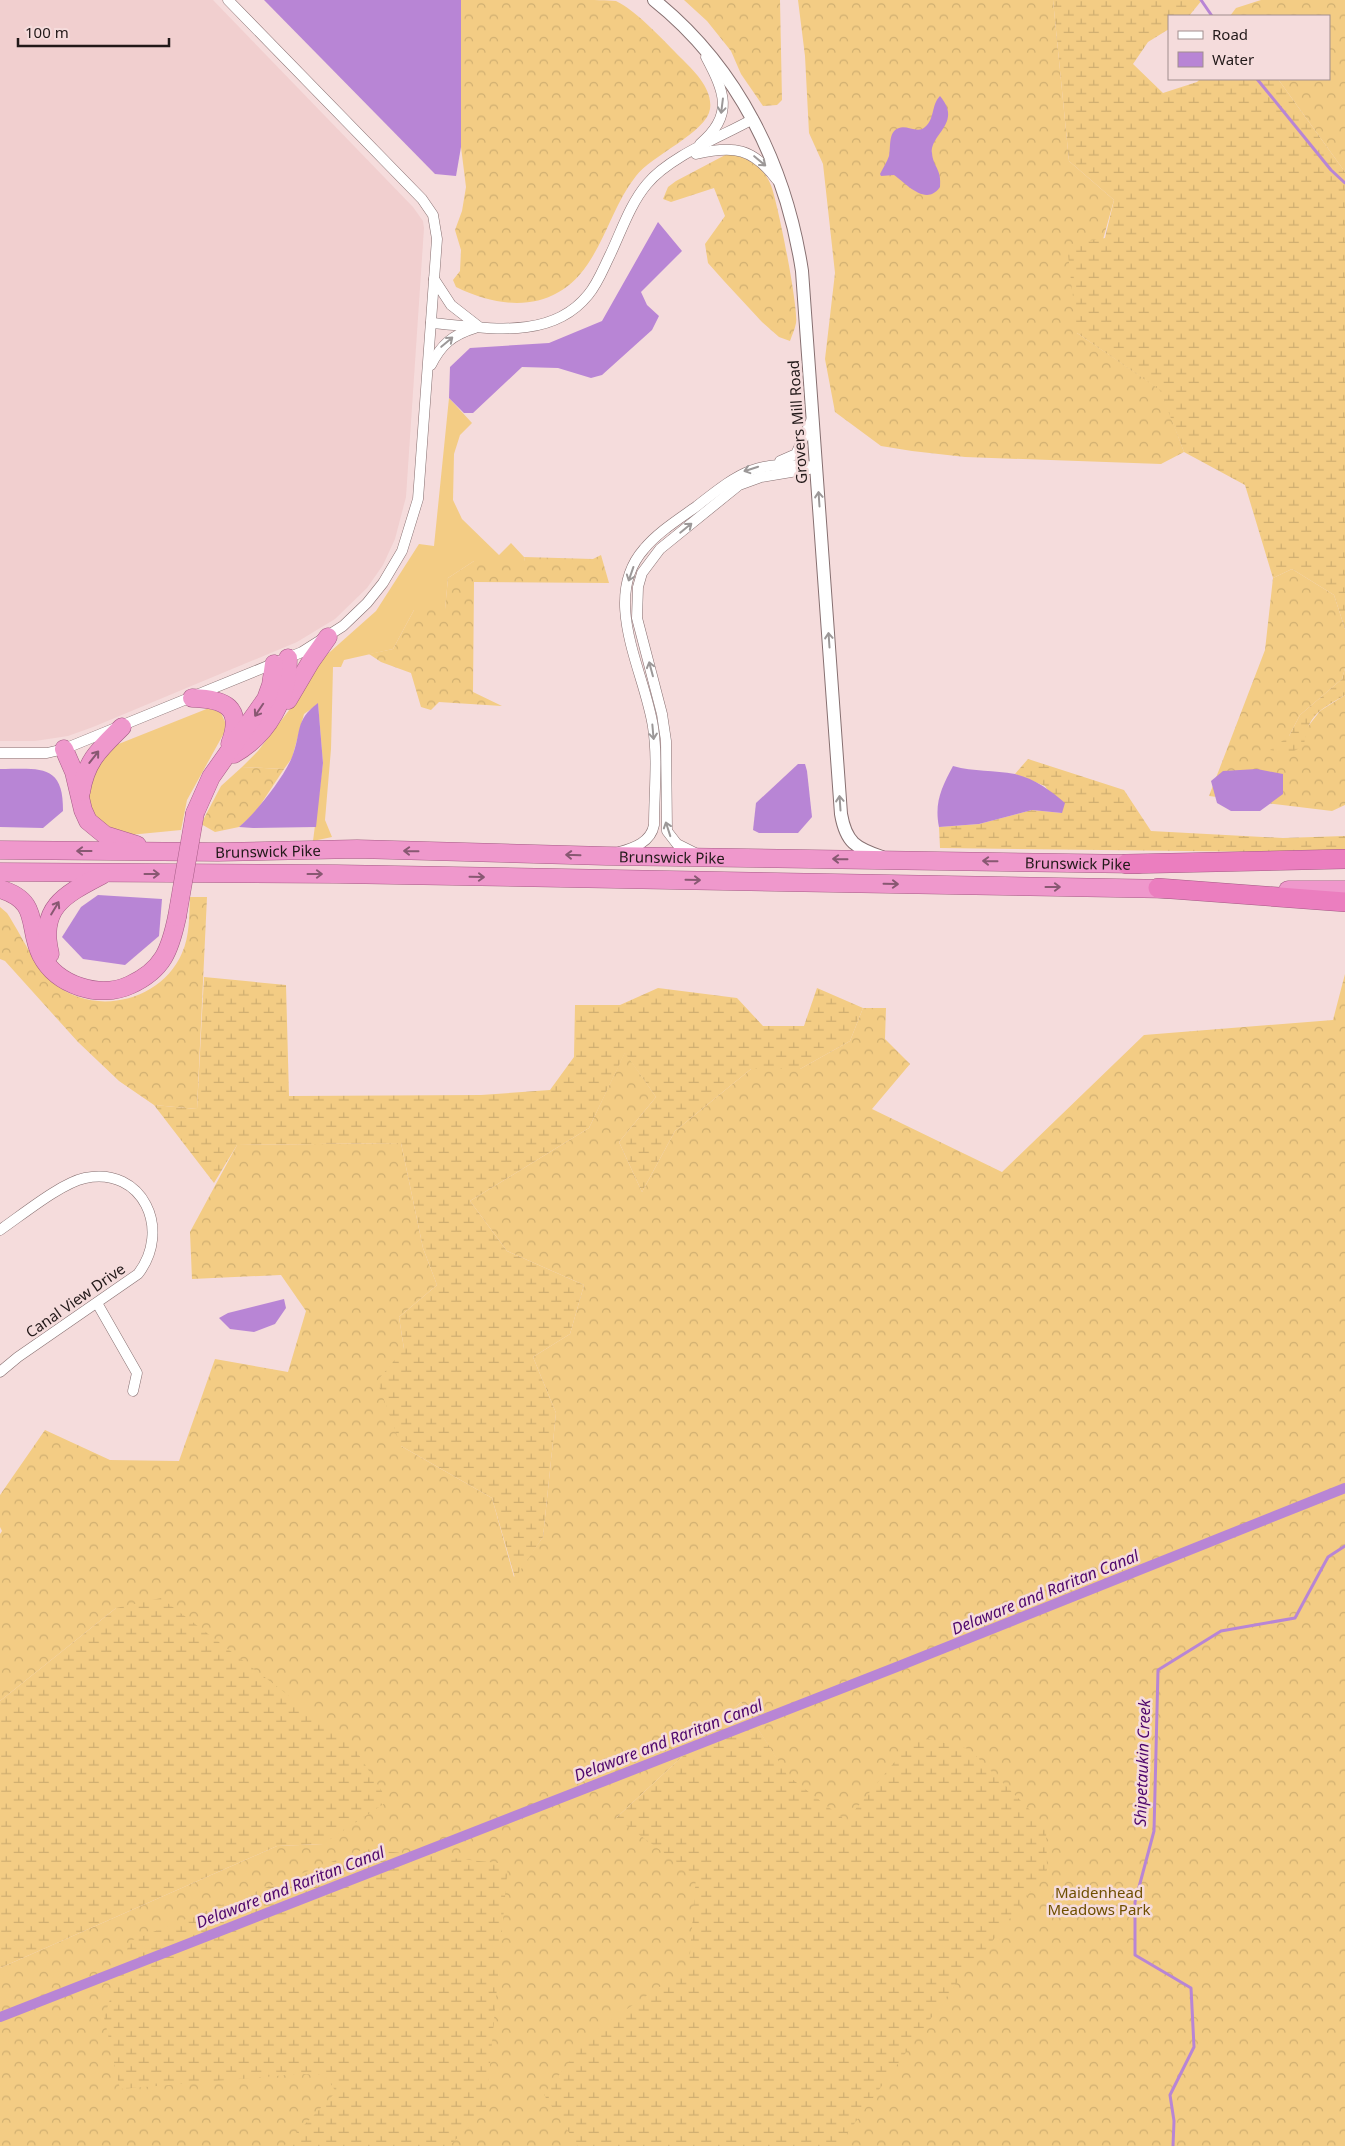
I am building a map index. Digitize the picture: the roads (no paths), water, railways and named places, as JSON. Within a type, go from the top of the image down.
[{"type":"highway","points":[[223,760],[242,749],[270,722],[286,703],[328,637]]},
{"type":"highway","points":[[270,722],[284,692],[281,661]]},
{"type":"highway","points":[[0,889],[10,892],[25,904],[34,924],[41,955],[54,971],[87,990],[106,991],[138,982],[157,967],[165,958],[172,942],[196,813],[207,783],[266,699],[281,661]]},
{"type":"highway","points":[[192,698],[220,701],[233,713],[235,730],[223,760]]},
{"type":"highway","points":[[81,794],[86,767],[122,727]]},
{"type":"highway","points":[[64,749],[81,794],[85,816],[98,831],[114,840],[167,852]]},
{"type":"highway","name":"Brunswick Pike","points":[[0,850],[167,852],[357,849],[606,856],[1345,867]]},
{"type":"highway","points":[[1126,864],[1345,859]]},
{"type":"highway","name":"Brunswick Pike","points":[[0,872],[337,874],[1345,890]]},
{"type":"highway","points":[[71,982],[59,971],[50,953],[47,940],[49,920],[57,904],[66,895],[104,874]]},
{"type":"highway","points":[[1158,888],[1345,902]]},
{"type":"street","points":[[0,753],[47,753],[64,749],[281,661],[328,637],[359,612],[376,594],[402,551],[418,499],[436,230],[428,206],[228,0]]},
{"type":"street","name":"Grovers Mill Road","points":[[654,0],[700,45],[723,73],[753,119],[769,150],[786,194],[794,222],[802,271],[841,814],[846,834],[854,845],[889,859]]},
{"type":"street","points":[[680,158],[712,132],[722,109],[722,88],[700,45]]},
{"type":"street","points":[[431,323],[521,329],[552,322],[578,306],[597,282],[642,191],[657,173],[680,158],[753,119]]},
{"type":"street","points":[[680,158],[718,149],[743,151],[765,164],[786,194]]},
{"type":"street","points":[[434,279],[451,305],[479,326]]},
{"type":"street","points":[[428,371],[440,348],[446,342],[464,331],[479,326]]},
{"type":"street","points":[[606,856],[641,844],[653,832],[654,825],[653,726],[625,609],[629,579],[637,559],[654,540],[731,479],[750,470],[772,464],[796,454],[813,416]]},
{"type":"street","points":[[772,464],[816,467]]},
{"type":"street","points":[[705,857],[681,848],[667,831],[666,740],[662,714],[637,618],[638,587],[642,573],[660,549],[739,485],[760,477],[787,474],[816,467]]},
{"type":"street","name":"Canal View Drive","points":[[0,1230],[67,1185],[84,1178],[110,1178],[132,1189],[141,1198],[152,1220],[154,1242],[151,1254],[138,1274],[18,1357],[0,1372]]},
{"type":"street","points":[[97,1303],[137,1373],[134,1391]]},
{"type":"water","points":[[264,0],[461,0],[461,147],[456,176],[435,174]]},
{"type":"water","points":[[940,96],[946,105],[948,114],[944,128],[933,146],[932,153],[940,176],[940,187],[935,193],[929,195],[917,192],[894,175],[881,176],[880,174],[889,156],[893,132],[902,127],[919,130],[925,127]]},
{"type":"water","points":[[658,222],[682,251],[641,292],[647,305],[659,316],[652,330],[602,375],[591,378],[558,368],[522,367],[473,413],[464,413],[449,398],[450,367],[470,348],[549,343],[602,321]]},
{"type":"water","points":[[318,703],[323,763],[316,827],[239,827],[261,804],[283,774],[292,757],[302,721],[310,709]]},
{"type":"water","points":[[798,764],[805,764],[807,771],[812,817],[798,833],[759,833],[753,830],[756,803]]},
{"type":"water","points":[[953,766],[1015,774],[1036,782],[1065,803],[1062,813],[1032,810],[979,824],[939,827],[938,802],[942,788]]},
{"type":"water","points":[[0,769],[37,770],[46,772],[54,777],[59,784],[62,795],[63,811],[43,828],[0,827]]},
{"type":"water","points":[[1257,769],[1283,774],[1283,794],[1260,811],[1231,811],[1217,803],[1211,781],[1223,771]]},
{"type":"water","points":[[98,895],[162,899],[159,936],[125,965],[83,959],[62,937],[81,907]]},
{"type":"water","points":[[284,1299],[286,1308],[275,1324],[254,1332],[230,1329],[219,1318],[228,1313]]},
{"type":"waterway","points":[[1201,0],[1211,15]]},
{"type":"waterway","points":[[1258,80],[1331,170],[1345,183]]},
{"type":"waterway","name":"Delaware and Raritan Canal","points":[[0,2017],[894,1668],[1345,1488]]},
{"type":"waterway","name":"Shipetaukin Creek","points":[[1173,2146],[1174,2121],[1170,2095],[1194,2047],[1191,1988],[1135,1955],[1135,1902],[1154,1831],[1158,1670],[1221,1631],[1295,1618],[1328,1557],[1345,1546]]},
{"type":"park label","name":"Maidenhead Meadows Park","points":[[1099,1900]]}]
